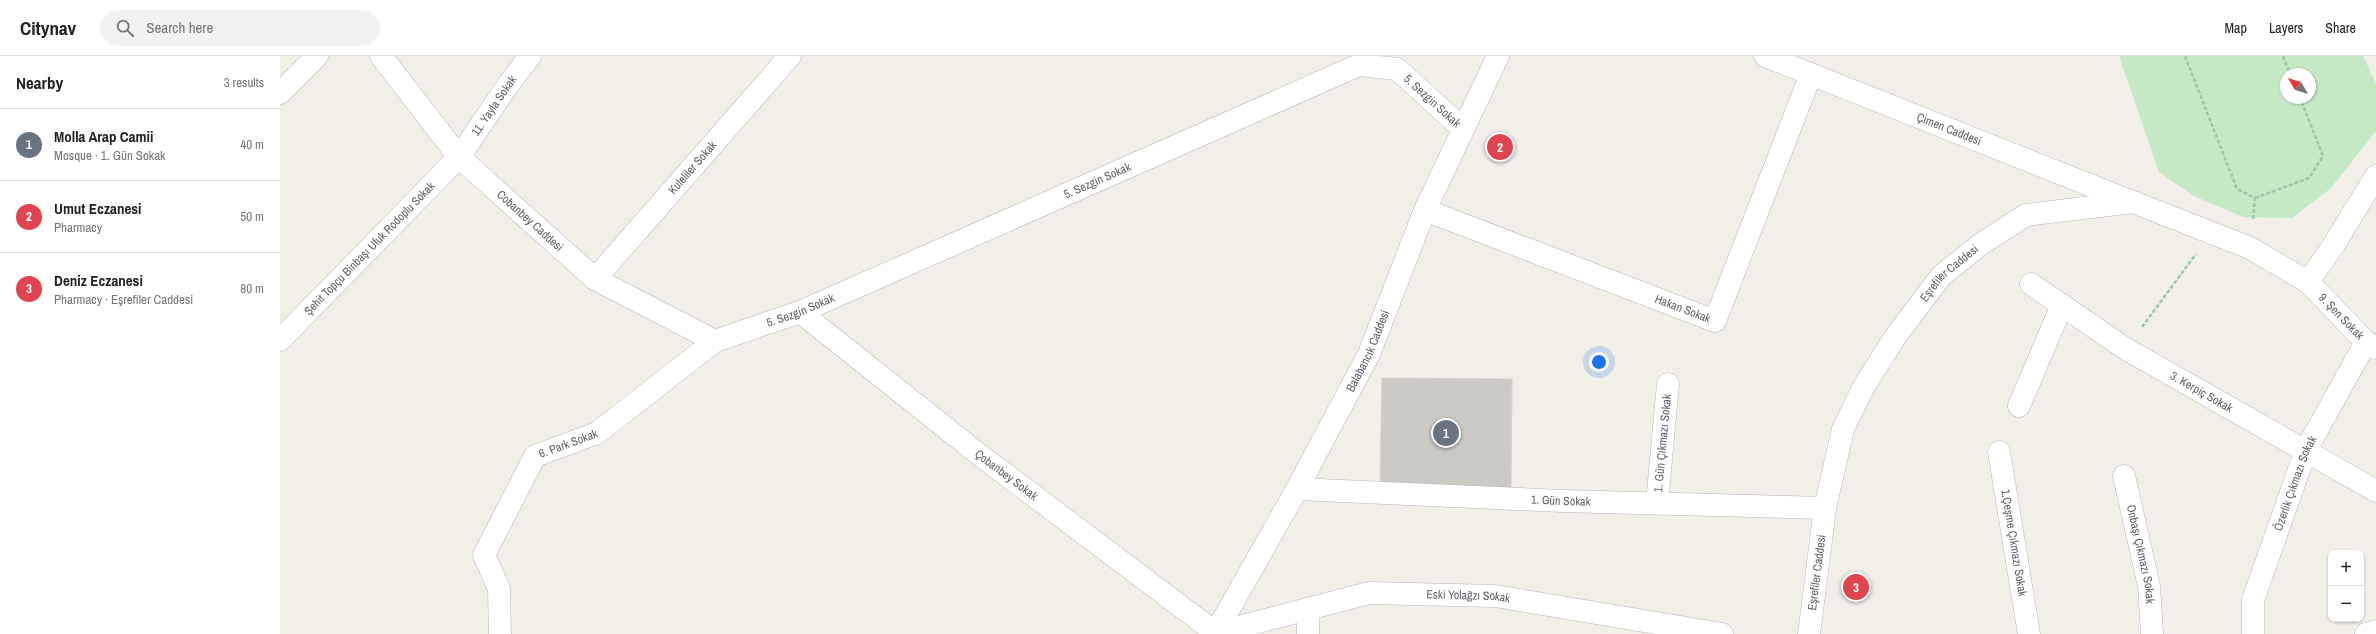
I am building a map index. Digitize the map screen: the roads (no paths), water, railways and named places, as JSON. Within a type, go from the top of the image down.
[{"type":"street","points":[[280,93],[317,56]]},
{"type":"street","name":"Cobanbey Caddesi","points":[[381,56],[459,157],[595,279],[715,341]]},
{"type":"street","name":"11. Yayla Sokak","points":[[459,157],[508,85],[530,56]]},
{"type":"street","name":"Kuleliler Sokak","points":[[595,279],[790,56]]},
{"type":"street","name":"Balabancık Caddesi","points":[[1215,634],[1297,489],[1369,354],[1425,210],[1498,56]]},
{"type":"street","name":"Çimen Caddesi","points":[[1765,56],[2133,202]]},
{"type":"street","name":"5. Sezgin Sokak","points":[[715,341],[800,312],[1359,65],[1397,69],[1463,129]]},
{"type":"street","name":"Hakan Sokak","points":[[1425,210],[1714,321],[1811,74]]},
{"type":"street","name":"Şehit Topçu Binbaşı Ufuk Rodoplu Sokak","points":[[280,340],[459,157]]},
{"type":"street","points":[[2308,282],[2334,246],[2376,176]]},
{"type":"street","name":"Eşrefiler Caddesi","points":[[1809,634],[1825,508],[1843,429],[1862,388],[1895,337],[1941,276],[1981,244],[2026,216],[2133,202],[2250,248],[2308,282]]},
{"type":"street","name":"9. Şen Sokak","points":[[2308,282],[2371,345]]},
{"type":"street","name":"3. Kerpiç Sokak","points":[[2032,284],[2126,349],[2376,490]]},
{"type":"street","points":[[2019,406],[2062,305]]},
{"type":"street","name":"Çobanbey Sokak","points":[[800,312],[981,456],[1215,634]]},
{"type":"street","name":"6. Park Sokak","points":[[500,634],[499,589],[484,555],[535,456],[597,433],[715,341]]},
{"type":"street","name":"Özerlik Çıkmazı Sokak","points":[[2253,634],[2253,600],[2306,450],[2371,345]]},
{"type":"street","name":"1. Gün Çıkmazı Sokak","points":[[1657,503],[1668,384]]},
{"type":"street","name":"1.Çeşme Çıkmazı Sokak","points":[[1999,452],[2030,634]]},
{"type":"street","name":"Onbaşı Çıkmazı Sokak","points":[[2124,476],[2149,586],[2152,634]]},
{"type":"street","name":"1. Gün Sokak","points":[[1297,489],[1825,508]]},
{"type":"street","name":"Eski Yolağzı Sokak","points":[[1215,634],[1368,593],[1495,596],[1722,634]]},
{"type":"street","points":[[1308,609],[1308,634]]},
{"type":"street","points":[[2366,634],[2376,631]]},
{"type":"place","name":"Umut Eczanesi","points":[[1500,147]]},
{"type":"place","name":"Molla Arap Camii","points":[[1446,433]]},
{"type":"place","name":"Deniz Eczanesi","points":[[1856,587]]}]
